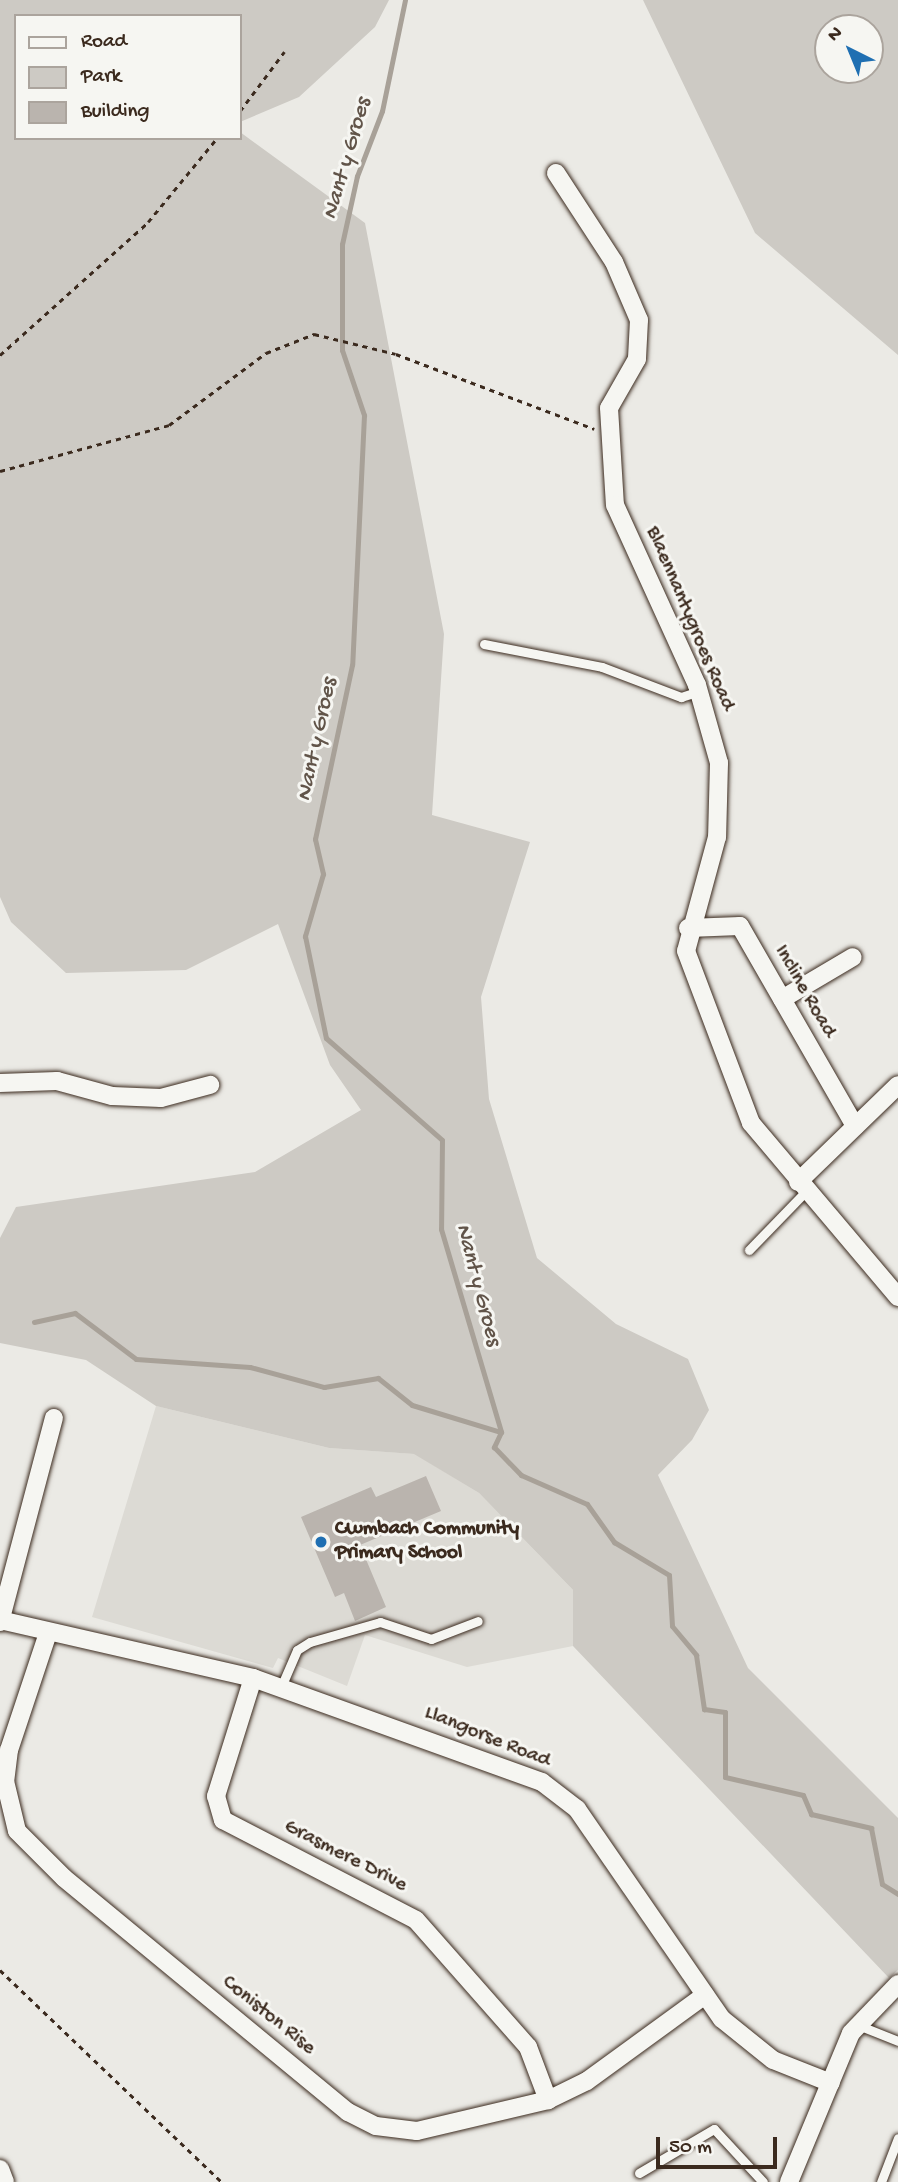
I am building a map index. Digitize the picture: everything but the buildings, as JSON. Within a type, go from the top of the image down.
[{"type":"street","name":"Blaennantygroes Road","points":[[556,173],[602,241],[639,320],[637,359],[615,390],[608,433],[615,505],[699,691],[719,763],[721,799],[717,837],[688,929],[687,951],[736,1096],[802,1186],[877,1265],[898,1297]]},
{"type":"street","name":"Incline Road","points":[[688,929],[740,926],[855,1126]]},
{"type":"street","points":[[782,999],[853,957]]},
{"type":"street","points":[[0,1083],[57,1081],[112,1096],[161,1098],[209,1085]]},
{"type":"street","points":[[802,1186],[855,1126],[898,1084]]},
{"type":"street","points":[[1,1621],[54,1418]]},
{"type":"street","name":"Llangorse Road","points":[[1,1621],[281,1686],[511,1768],[563,1795],[705,1995],[753,2048],[831,2083]]},
{"type":"street","name":"Coniston Rise","points":[[48,1633],[5,1781],[17,1831],[34,1851],[348,2112],[376,2126],[416,2132],[548,2100],[587,2081],[705,1995]]},
{"type":"street","name":"Grasmere Drive","points":[[253,1678],[216,1796],[223,1820],[416,1920],[528,2047],[548,2100]]},
{"type":"street","points":[[789,2182],[858,2025],[898,1984]]},
{"type":"street","points":[[0,2169],[5,2182]]},
{"type":"lane","points":[[484,644],[602,667],[681,697],[699,691]]},
{"type":"lane","points":[[750,1250],[802,1186]]},
{"type":"lane","points":[[281,1686],[297,1650],[310,1642],[380,1622],[431,1639],[478,1621]]},
{"type":"lane","points":[[858,2025],[898,2042]]},
{"type":"lane","points":[[639,2174],[713,2129],[763,2182]]},
{"type":"lane","points":[[881,2182],[898,2138]]},
{"type":"path","points":[[242,108],[284,52]]},
{"type":"path","points":[[0,355],[148,222],[216,140]]},
{"type":"path","points":[[0,471],[169,425],[266,353],[314,334],[352,343],[608,433]]},
{"type":"path","points":[[0,1970],[222,2182]]},
{"type":"shaded area","name":"Cwmbach Community Primary School","points":[[156,1406],[329,1448],[415,1454],[479,1493],[573,1590],[573,1646],[467,1667],[365,1635],[347,1686],[278,1658],[273,1668],[92,1617]]},
{"type":"green space","points":[[0,0],[389,0],[375,27],[299,97],[242,121],[242,14],[14,14],[14,140],[242,140],[242,133],[365,223],[444,634],[432,815],[530,842],[481,997],[489,1099],[537,1258],[616,1324],[688,1359],[709,1410],[692,1440],[658,1475],[748,1668],[898,1818],[898,1970],[889,1978],[573,1646],[573,1590],[479,1493],[414,1454],[329,1448],[156,1406],[86,1360],[0,1343],[0,1238],[16,1207],[255,1172],[361,1110],[330,1065],[278,924],[186,970],[66,973],[11,922],[0,897]]},
{"type":"green space","points":[[643,0],[898,0],[898,355],[755,233]]},
{"type":"waterway","name":"Nant y Groes","points":[[405,0],[382,111],[357,176],[342,244],[342,350],[364,415],[352,665],[315,839],[323,874],[305,936],[326,1038],[442,1140],[441,1229],[501,1432]]},
{"type":"waterway","points":[[34,1322],[75,1313],[136,1359],[250,1367],[324,1387],[378,1378],[412,1405],[501,1432],[494,1447],[521,1475],[587,1504],[614,1542],[669,1575],[672,1626],[696,1655],[704,1709],[725,1712],[725,1777],[803,1795],[811,1814],[871,1828],[882,1884],[898,1894]]},
{"type":"place","name":"Cwmbach Community Primary School","points":[[321,1542]]}]
